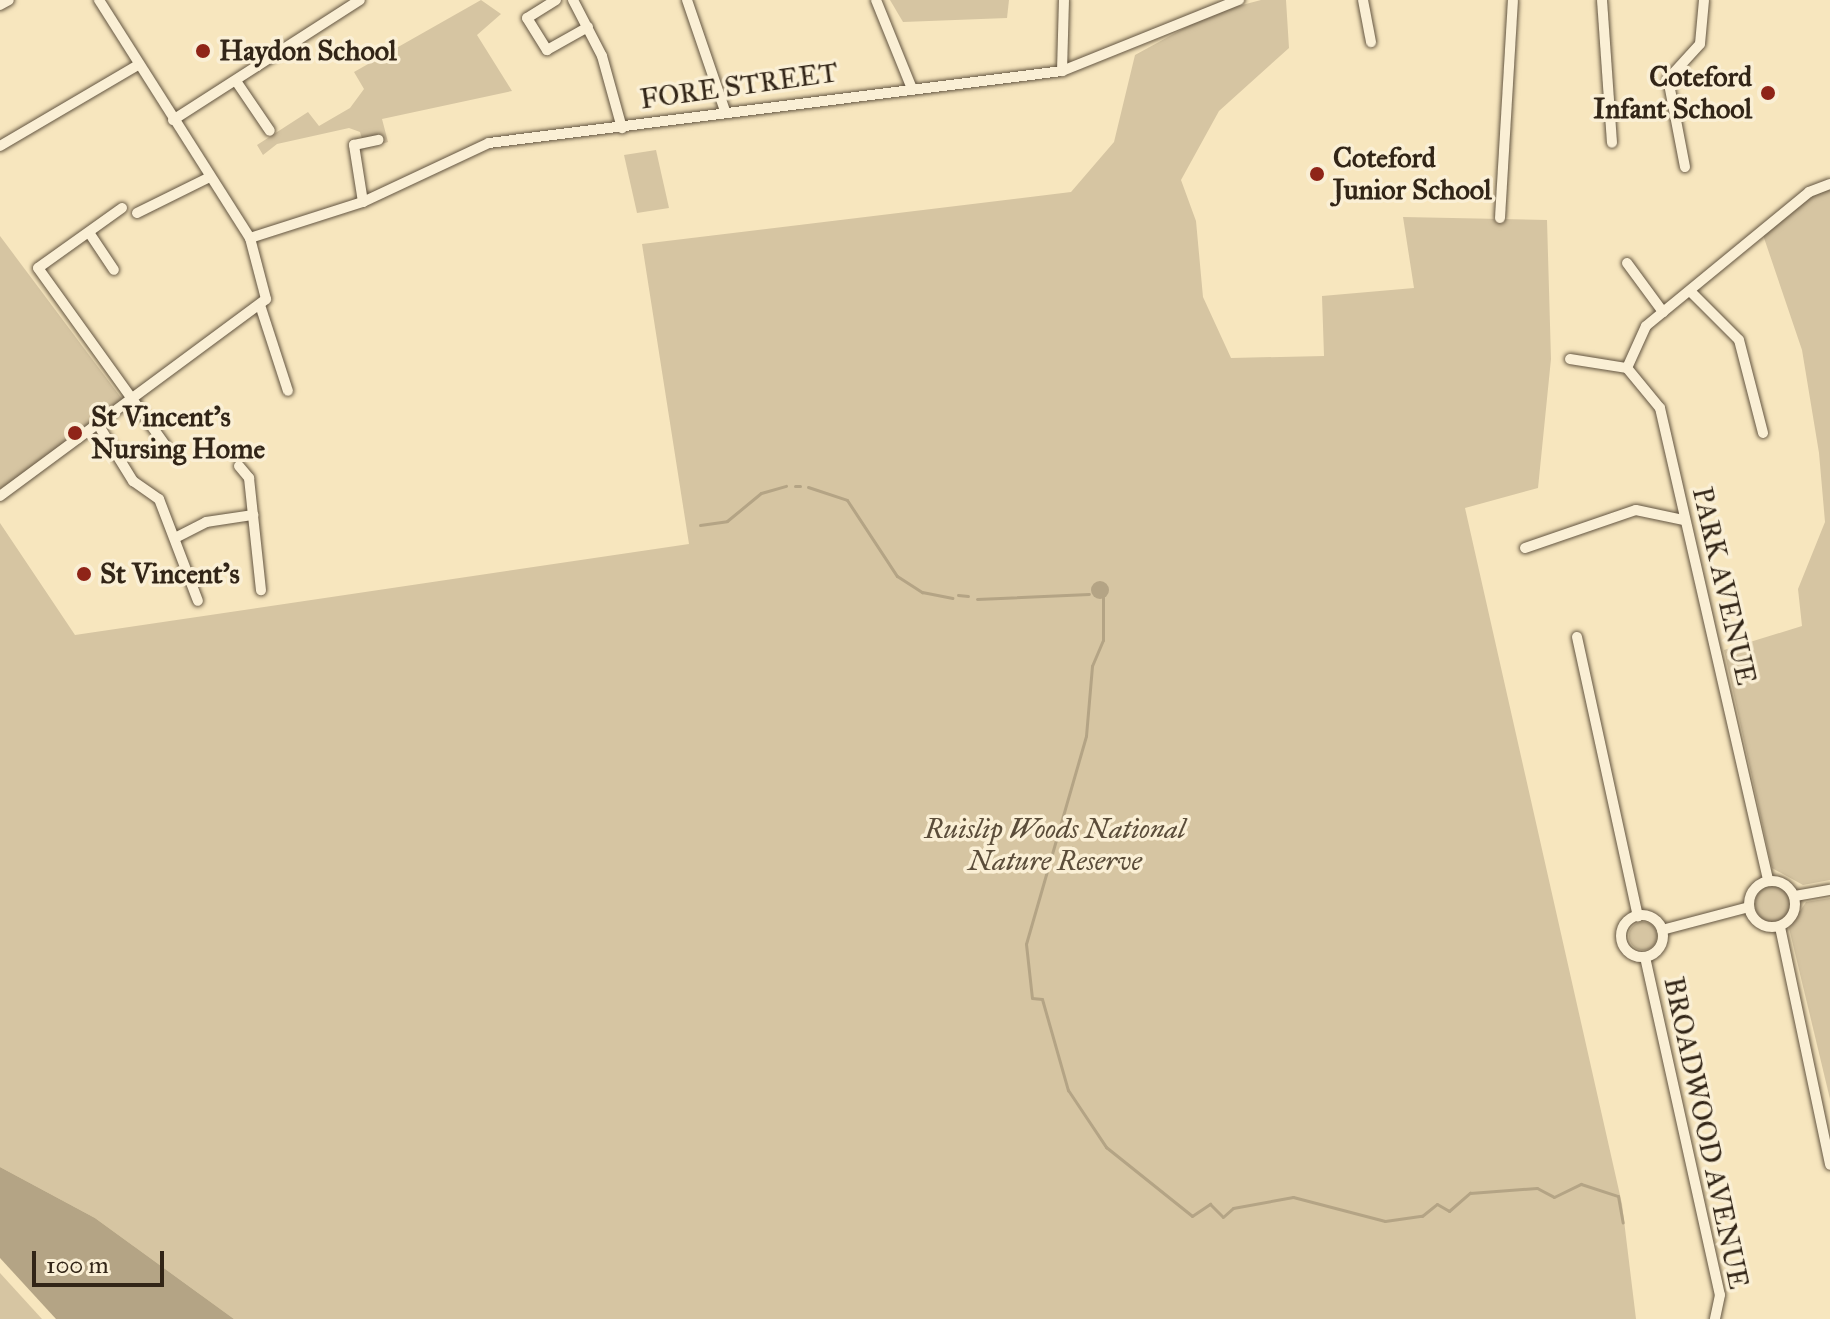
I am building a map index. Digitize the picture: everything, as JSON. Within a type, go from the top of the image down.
[{"type":"street","points":[[0,5],[9,0]]},
{"type":"street","points":[[99,0],[250,238],[266,288],[261,308],[288,391]]},
{"type":"street","points":[[173,120],[360,0]]},
{"type":"street","points":[[556,0],[527,18],[547,50],[588,27]]},
{"type":"street","points":[[573,0],[588,27],[622,128]]},
{"type":"street","points":[[687,0],[725,111]]},
{"type":"street","points":[[1062,71],[1064,0]]},
{"type":"street","name":"FORE STREET","points":[[250,238],[363,202],[489,143],[622,128],[911,86],[1062,71],[1239,0]]},
{"type":"street","points":[[1363,0],[1371,42]]},
{"type":"street","points":[[1500,218],[1513,0]]},
{"type":"street","points":[[1602,0],[1612,143]]},
{"type":"street","points":[[1685,167],[1668,79],[1700,44],[1704,0]]},
{"type":"street","points":[[880,1],[911,86]]},
{"type":"street","points":[[0,146],[138,65]]},
{"type":"street","points":[[236,81],[270,131]]},
{"type":"street","points":[[363,202],[354,145],[378,140]]},
{"type":"street","points":[[137,213],[210,177]]},
{"type":"street","points":[[1570,359],[1627,368],[1630,351],[1663,312],[1809,192],[1830,184]]},
{"type":"street","points":[[122,208],[90,234],[38,268],[166,446]]},
{"type":"street","points":[[90,234],[114,270]]},
{"type":"street","points":[[1627,263],[1663,312]]},
{"type":"street","points":[[1690,291],[1739,340],[1763,433]]},
{"type":"street","points":[[0,496],[99,426],[130,394],[261,308]]},
{"type":"street","name":"PARK AVENUE","points":[[1627,368],[1660,408],[1768,881]]},
{"type":"street","points":[[99,426],[133,481],[159,499],[177,537],[198,601]]},
{"type":"street","points":[[239,466],[249,478],[261,590]]},
{"type":"street","points":[[1525,548],[1636,510],[1684,520]]},
{"type":"street","points":[[177,537],[206,522],[253,515]]},
{"type":"street","points":[[1577,637],[1638,916],[1662,930],[1749,907]]},
{"type":"street","points":[[1749,907],[1756,887],[1768,881],[1795,896],[1830,890]]},
{"type":"street","points":[[1749,907],[1760,924],[1780,927],[1792,918],[1795,896]]},
{"type":"street","points":[[1638,916],[1625,926],[1622,940],[1629,953],[1645,957],[1658,951],[1662,930]]},
{"type":"street","points":[[1780,927],[1830,1165]]},
{"type":"street","name":"BROADWOOD AVENUE","points":[[1645,957],[1720,1295],[1715,1319]]},
{"type":"green space","points":[[481,0],[501,14],[477,35],[512,91],[382,119],[388,142],[365,149],[360,132],[349,128],[277,144],[263,155],[257,145],[308,112],[319,126],[350,108],[364,89],[354,72]]},
{"type":"green space","points":[[890,0],[1009,0],[1007,18],[903,22]]},
{"type":"green space","name":"Ruislip Woods National Nature Reserve","points":[[1261,0],[1286,0],[1289,48],[1219,111],[1181,180],[1196,221],[1203,297],[1231,358],[1324,356],[1322,296],[1414,288],[1403,217],[1547,220],[1551,359],[1538,488],[1465,508],[1622,1204],[1636,1319],[234,1319],[95,1218],[0,1167],[0,523],[75,635],[689,544],[642,244],[1071,192],[1114,142],[1135,55],[1212,13]]},
{"type":"green space","points":[[656,150],[669,208],[637,213],[624,155]]},
{"type":"green space","points":[[1830,184],[1830,880],[1803,885],[1772,868],[1724,650],[1802,626],[1798,589],[1825,522],[1819,453],[1802,350],[1762,232]]},
{"type":"green space","points":[[0,236],[122,399],[95,429],[0,489]]},
{"type":"green space","points":[[1773,886],[1786,891],[1791,904],[1786,917],[1773,922],[1760,917],[1755,904],[1760,891]]},
{"type":"green space","points":[[1830,898],[1830,1099],[1789,928],[1806,902]]},
{"type":"green space","points":[[1643,922],[1653,926],[1657,936],[1653,946],[1643,950],[1633,946],[1629,936],[1633,926]]},
{"type":"green space","points":[[0,1273],[42,1319],[0,1319]]},
{"type":"shaded area","points":[[1100,581],[1109,590],[1100,599],[1091,590]]},
{"type":"shaded area","points":[[0,1167],[95,1218],[234,1319],[56,1319],[0,1258]]},
{"type":"waterway","points":[[700,525],[727,521],[761,493],[786,486]]},
{"type":"waterway","points":[[795,486],[800,486]]},
{"type":"waterway","points":[[808,487],[847,500],[897,576],[922,592],[952,598]]},
{"type":"waterway","points":[[977,599],[1089,594]]},
{"type":"waterway","points":[[958,595],[968,596]]},
{"type":"waterway","points":[[1103,597],[1103,640],[1092,666],[1086,736],[1026,944],[1032,998],[1042,999],[1068,1090],[1106,1147],[1192,1216],[1210,1204],[1223,1217],[1233,1208],[1293,1197],[1385,1221],[1422,1216],[1437,1204],[1449,1211],[1470,1193],[1537,1188],[1554,1197],[1581,1184],[1618,1196],[1623,1223]]},
{"type":"place","name":"Haydon School","points":[[203,51]]},
{"type":"place","name":"Coteford Infant School","points":[[1768,93]]},
{"type":"place","name":"Coteford Junior School","points":[[1317,174]]},
{"type":"place","name":"St Vincent's Nursing Home","points":[[75,433]]},
{"type":"place","name":"St Vincent's","points":[[84,574]]}]
